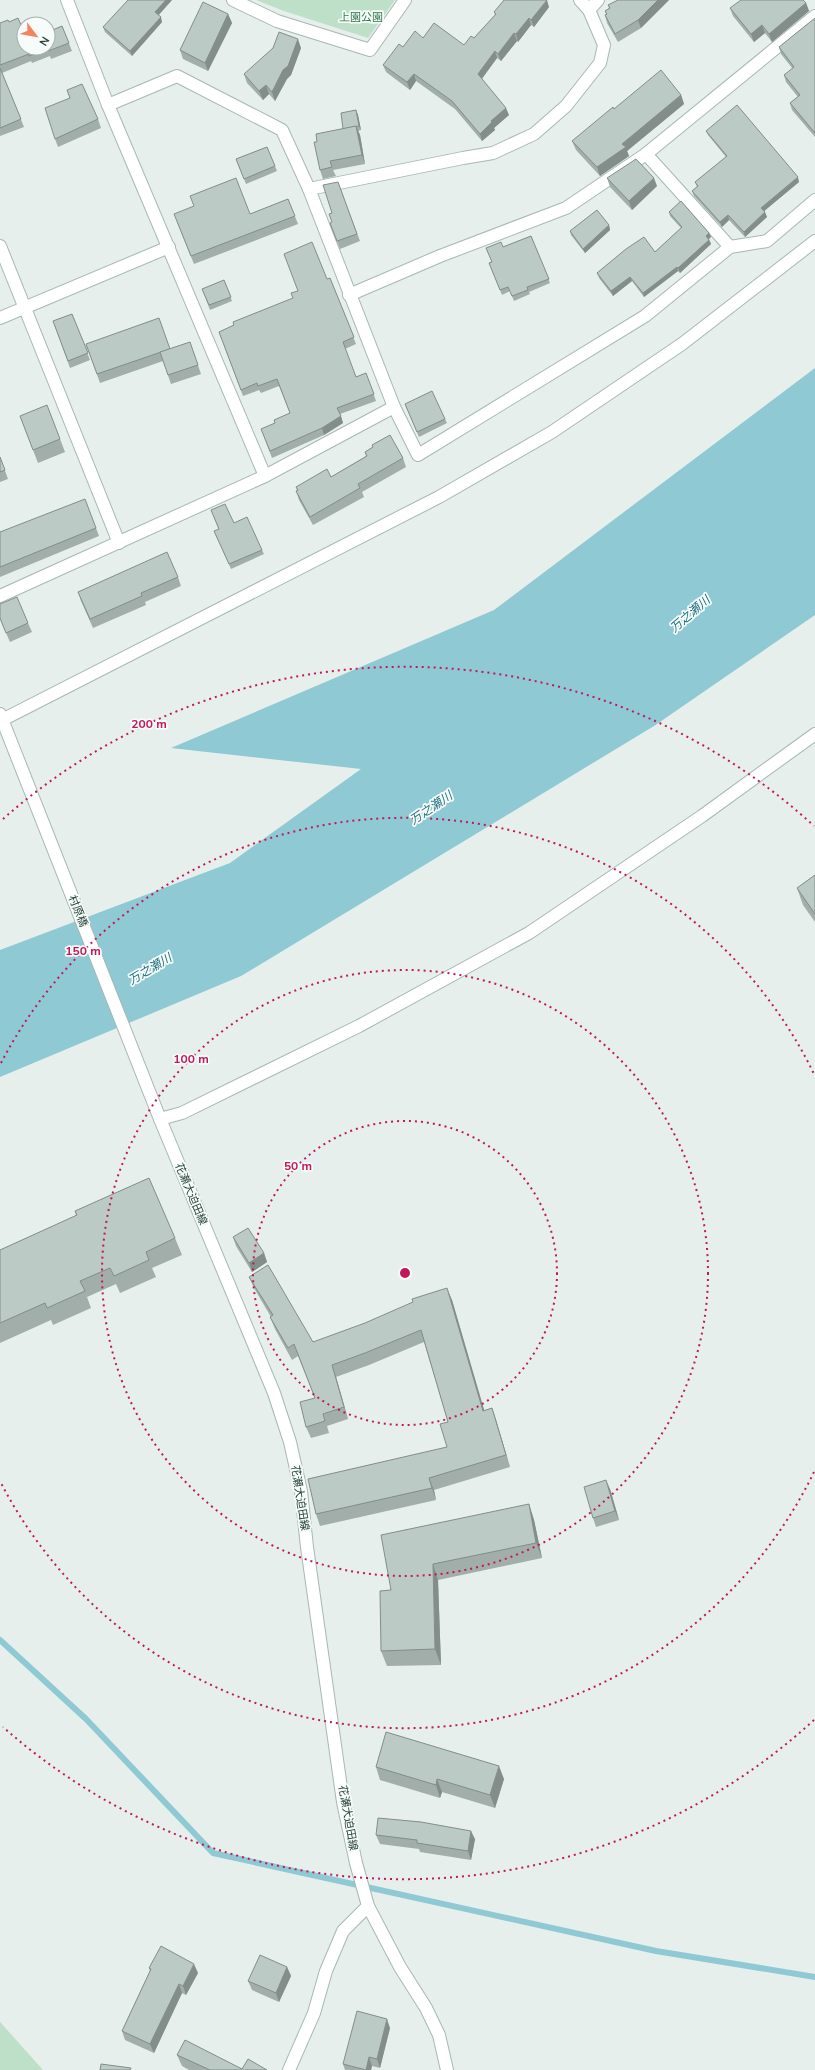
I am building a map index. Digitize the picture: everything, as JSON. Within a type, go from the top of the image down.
[{"type":"street","points":[[67,0],[108,105],[265,476]]},
{"type":"street","points":[[233,0],[277,21],[370,50],[405,0]]},
{"type":"street","points":[[309,189],[493,153],[534,134],[566,106],[600,63],[604,45],[589,10],[580,0]]},
{"type":"street","points":[[589,10],[598,0]]},
{"type":"street","points":[[349,295],[440,256],[566,208],[646,154],[815,16]]},
{"type":"street","points":[[108,105],[177,76],[282,130],[309,189],[349,295],[394,407],[418,455],[645,316],[730,247],[767,241],[815,200]]},
{"type":"street","points":[[646,154],[730,247]]},
{"type":"street","points":[[1,718],[439,497],[552,432],[682,344],[815,241]]},
{"type":"street","points":[[0,246],[23,308],[119,543]]},
{"type":"street","points":[[0,318],[169,247]]},
{"type":"street","points":[[0,596],[265,476],[394,407]]},
{"type":"street","name":"村原橋","points":[[1,718],[158,1115]]},
{"type":"street","points":[[158,1115],[182,1112],[359,1026],[528,933],[702,816],[815,734]]},
{"type":"street","name":"花瀬大迫田線","points":[[158,1115],[274,1393],[290,1442],[302,1491],[307,1547],[348,1833],[368,1906],[400,1967],[426,2008],[439,2035],[447,2070]]},
{"type":"street","points":[[289,2070],[314,2014],[326,1971],[343,1931],[368,1906]]},
{"type":"green space","name":"上園公園","points":[[256,0],[395,0],[368,38],[284,11]]},
{"type":"green space","points":[[0,2022],[43,2070],[0,2070]]},
{"type":"water","name":"万之瀬川","points":[[815,368],[815,615],[654,726],[241,976],[0,1077],[0,950],[230,863],[361,769],[171,748],[494,610]]},
{"type":"building","points":[[128,0],[166,0],[155,12],[161,17],[130,51],[103,27]]},
{"type":"building","points":[[504,0],[547,0],[531,20],[529,18],[516,34],[514,33],[498,54],[495,51],[478,74],[506,108],[491,121],[492,122],[480,134],[452,101],[414,74],[407,82],[383,65],[399,44],[403,47],[415,31],[423,38],[434,23],[464,45],[471,36],[474,38],[496,14],[494,12]]},
{"type":"building","points":[[618,0],[658,0],[638,20],[615,34],[605,15],[607,14],[605,11],[610,8],[608,5]]},
{"type":"building","points":[[741,0],[803,0],[806,3],[769,34],[762,25],[751,34],[730,8]]},
{"type":"building","points":[[203,2],[228,14],[205,63],[180,50]]},
{"type":"building","points":[[815,18],[815,133],[790,103],[800,95],[784,75],[794,67],[779,47]]},
{"type":"building","points":[[16,19],[16,56],[24,56],[0,65],[0,23],[8,20],[9,22]]},
{"type":"building","points":[[62,26],[69,43],[56,48],[56,29]]},
{"type":"building","points":[[279,32],[298,39],[288,66],[283,70],[272,92],[266,85],[259,91],[244,74],[273,48]]},
{"type":"building","points":[[0,68],[21,119],[0,128]]},
{"type":"building","points":[[661,70],[681,95],[622,144],[626,147],[597,167],[572,141]]},
{"type":"building","points":[[82,84],[98,119],[55,139],[45,108],[70,98],[67,90]]},
{"type":"building","points":[[737,105],[798,177],[761,208],[765,212],[744,232],[728,215],[720,222],[692,191],[698,186],[695,182],[727,156],[706,131]]},
{"type":"building","points":[[356,110],[359,126],[343,129],[341,113]]},
{"type":"building","points":[[356,126],[362,155],[330,161],[332,167],[320,170],[314,142],[317,142],[316,134]]},
{"type":"building","points":[[267,147],[275,166],[244,179],[236,159]]},
{"type":"building","points":[[636,159],[654,178],[629,201],[607,178]]},
{"type":"building","points":[[236,178],[250,214],[288,199],[295,216],[191,256],[174,214],[194,206],[190,196]]},
{"type":"building","points":[[338,182],[357,234],[337,241],[330,223],[332,222],[329,214],[332,213],[323,185]]},
{"type":"building","points":[[681,201],[709,233],[706,236],[709,240],[678,268],[677,267],[643,293],[630,277],[611,291],[597,273],[626,249],[644,237],[655,252],[682,227],[669,212]]},
{"type":"building","points":[[597,210],[609,225],[583,249],[570,231]]},
{"type":"building","points":[[531,236],[549,279],[527,287],[528,290],[512,296],[508,287],[500,290],[489,263],[492,262],[486,248],[501,242],[503,247]]},
{"type":"building","points":[[312,242],[327,279],[330,278],[354,337],[343,342],[356,377],[366,373],[374,394],[337,408],[341,416],[322,428],[270,451],[261,429],[275,423],[274,420],[290,413],[277,379],[258,386],[257,383],[241,390],[219,332],[234,325],[233,322],[293,298],[291,293],[298,291],[284,254]]},
{"type":"building","points":[[224,280],[231,297],[209,305],[202,289]]},
{"type":"building","points":[[72,314],[88,353],[68,361],[53,321]]},
{"type":"building","points":[[159,318],[170,349],[97,374],[86,344]]},
{"type":"building","points":[[190,342],[198,365],[168,375],[160,352]]},
{"type":"building","points":[[432,391],[445,419],[417,432],[405,404]]},
{"type":"building","points":[[47,405],[60,439],[33,450],[20,416]]},
{"type":"building","points":[[390,435],[403,458],[358,484],[360,488],[310,517],[296,491],[298,490],[296,487],[327,469],[331,477],[367,456],[365,452],[373,447],[372,445]]},
{"type":"building","points":[[0,457],[5,470],[0,472]]},
{"type":"building","points":[[85,499],[96,528],[0,567],[0,532]]},
{"type":"building","points":[[225,504],[234,523],[247,517],[262,550],[229,564],[214,531],[219,529],[211,510]]},
{"type":"building","points":[[167,552],[178,577],[141,593],[142,596],[90,619],[78,592]]},
{"type":"building","points":[[17,597],[28,623],[6,633],[0,618],[0,604]]},
{"type":"building","points":[[815,875],[815,914],[797,888]]},
{"type":"building","points":[[149,1178],[175,1238],[146,1252],[149,1260],[114,1276],[110,1268],[80,1281],[85,1291],[47,1308],[45,1303],[0,1323],[0,1250],[77,1215],[75,1211]]},
{"type":"building","points":[[248,1228],[264,1253],[249,1263],[233,1237]]},
{"type":"building","points":[[268,1265],[313,1342],[365,1323],[413,1302],[412,1299],[447,1288],[483,1411],[492,1408],[506,1455],[429,1478],[432,1488],[316,1514],[308,1479],[447,1447],[440,1424],[448,1422],[421,1330],[332,1365],[344,1407],[323,1414],[325,1421],[306,1427],[300,1402],[315,1398],[294,1344],[288,1348],[270,1317],[273,1315],[249,1277]]},
{"type":"building","points":[[606,1480],[615,1511],[593,1518],[584,1487]]},
{"type":"building","points":[[529,1504],[536,1543],[433,1564],[435,1649],[381,1651],[380,1591],[391,1590],[381,1535]]},
{"type":"building","points":[[386,1732],[499,1766],[490,1795],[437,1779],[436,1785],[376,1767]]},
{"type":"building","points":[[378,1818],[421,1822],[471,1831],[468,1851],[417,1843],[417,1840],[376,1835]]},
{"type":"building","points":[[161,1946],[194,1964],[183,1986],[179,1984],[150,2044],[122,2031],[151,1969],[149,1968]]},
{"type":"building","points":[[260,1955],[287,1967],[276,1993],[248,1981]]},
{"type":"building","points":[[357,2011],[387,2019],[377,2059],[369,2057],[366,2070],[343,2064]]},
{"type":"building","points":[[185,2040],[242,2069],[248,2059],[267,2070],[210,2070],[177,2055]]},
{"type":"building","points":[[101,2064],[131,2068],[130,2070],[100,2070]]},
{"type":"waterway","points":[[0,1640],[86,1719],[213,1853],[656,1951],[815,1977]]}]
